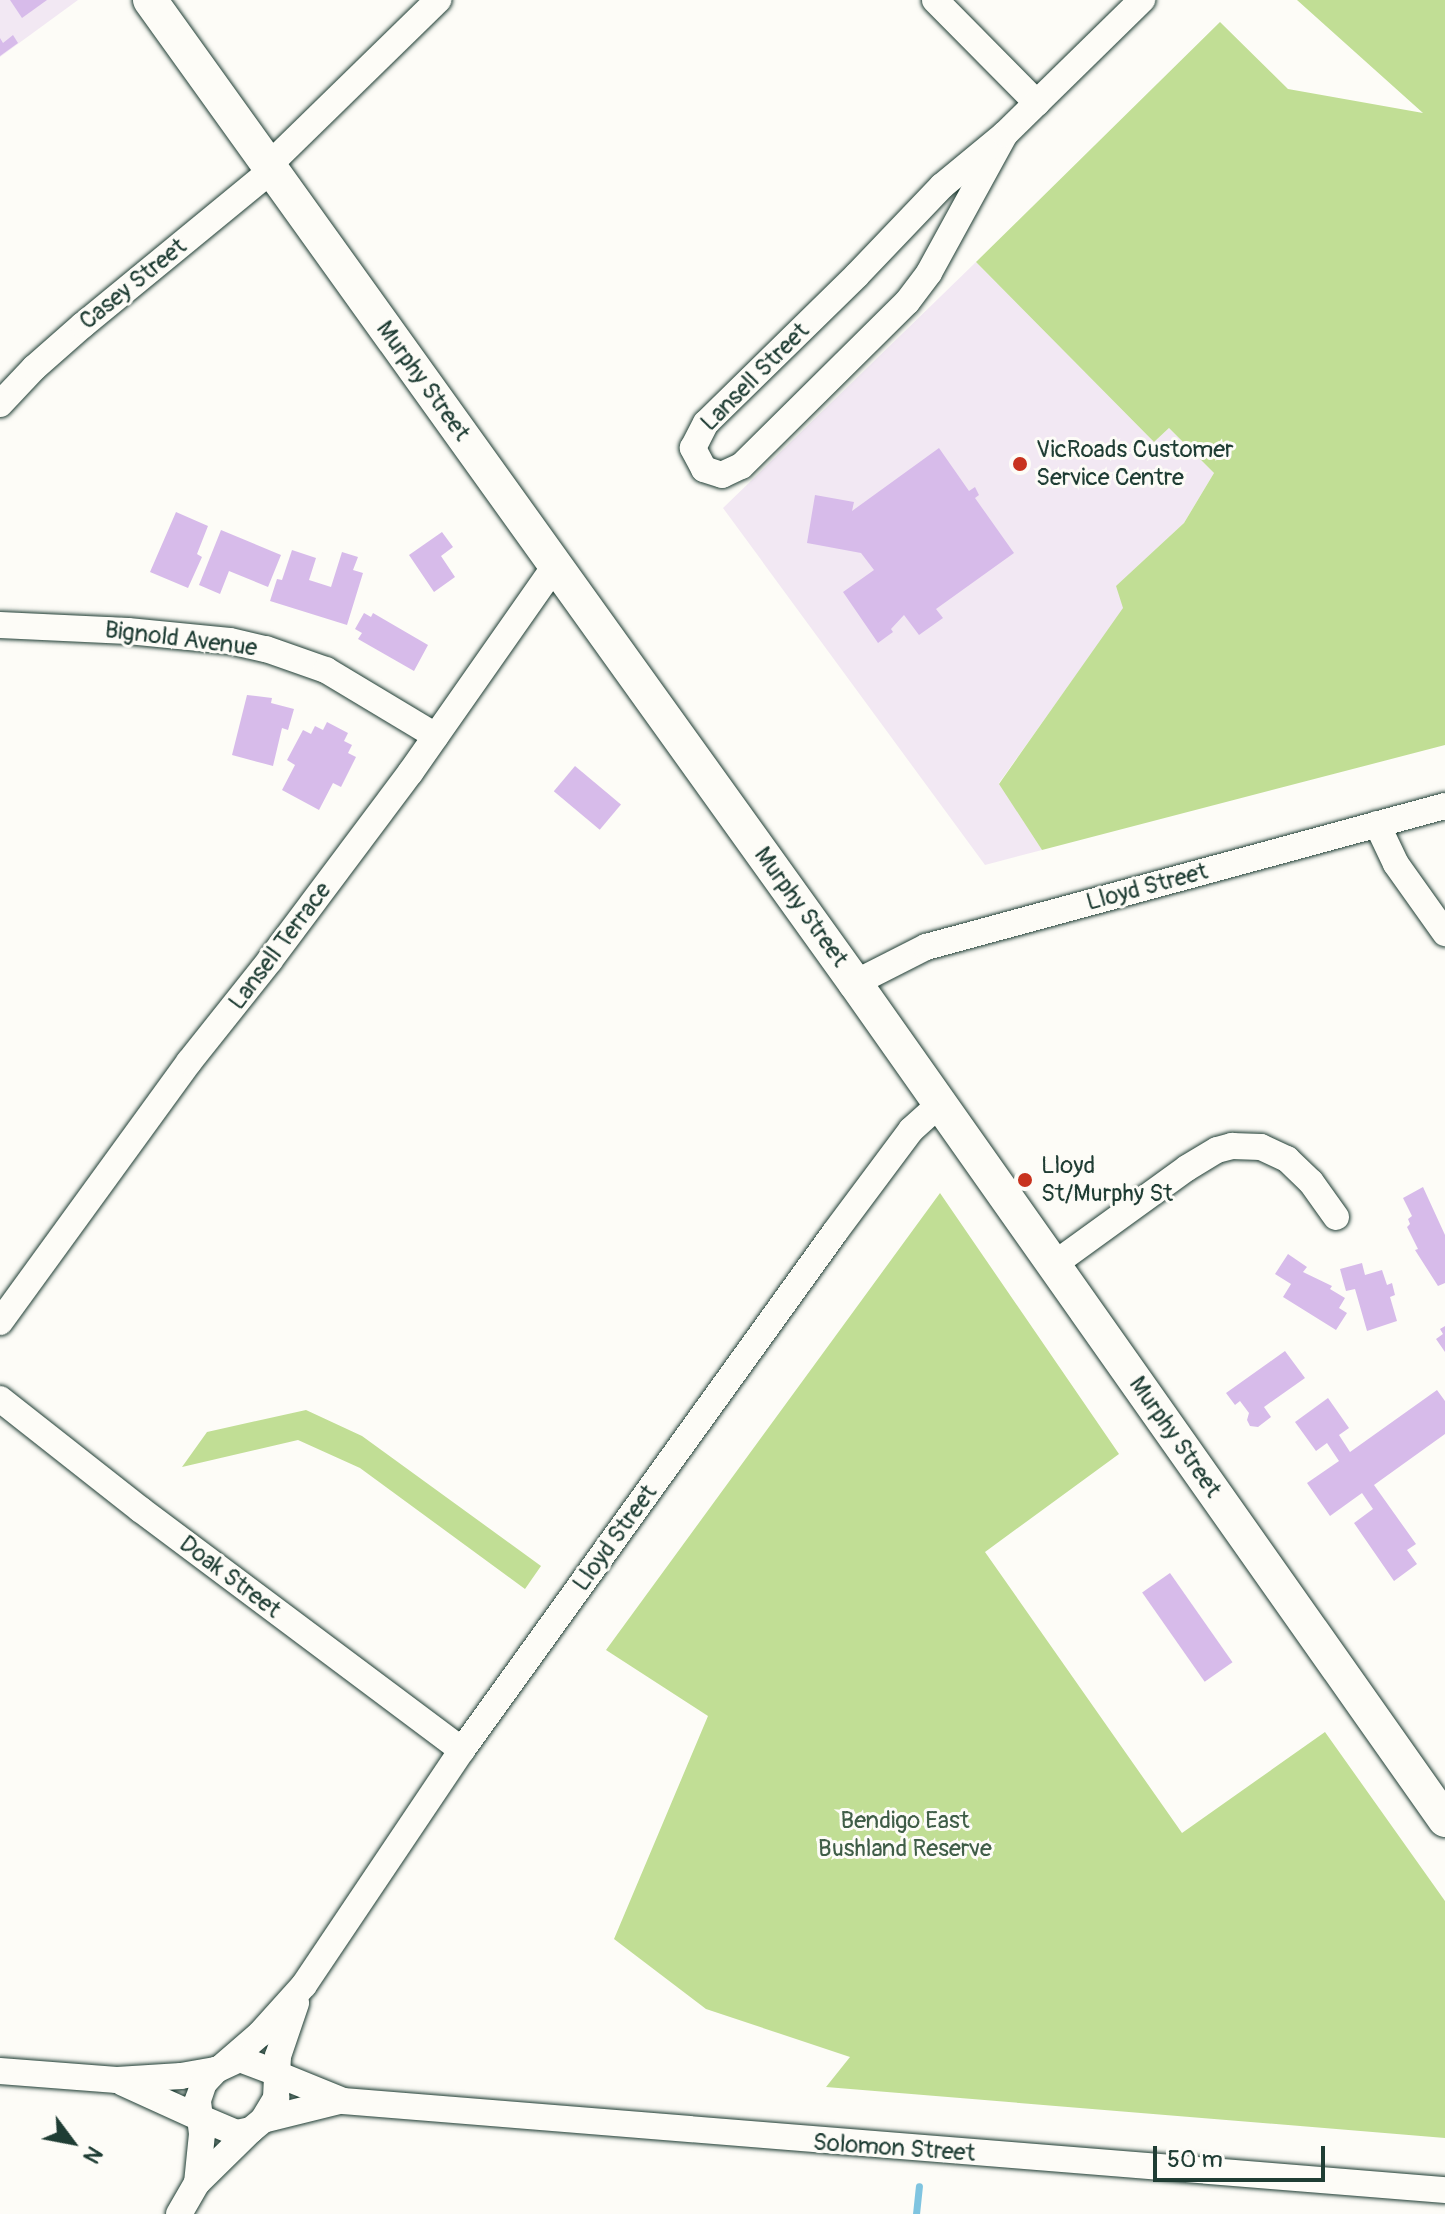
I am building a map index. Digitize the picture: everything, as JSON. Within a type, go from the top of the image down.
[{"type":"street","name":"Murphy Street","points":[[150,0],[855,983],[1445,1820]]},
{"type":"street","name":"Casey Street","points":[[0,404],[34,368],[83,325],[270,168],[438,0]]},
{"type":"street","points":[[935,0],[1037,103]]},
{"type":"street","name":"Lansell Street","points":[[1005,134],[929,273],[907,302],[741,466],[722,475],[704,469],[693,448],[706,423],[857,275],[942,186],[1005,134],[1142,0]]},
{"type":"street","name":"Lansell Terrace","points":[[0,1322],[189,1062],[270,960],[436,736],[555,566]]},
{"type":"street","name":"Bignold Avenue","points":[[0,625],[128,631],[230,641],[266,649],[326,670],[436,736]]},
{"type":"street","name":"Lloyd Street","points":[[855,983],[926,947],[1445,806]]},
{"type":"street","points":[[1377,824],[1396,864],[1445,933]]},
{"type":"street","name":"Lloyd Street","points":[[220,2067],[260,2034],[304,1985],[462,1750],[902,1142],[940,1104]]},
{"type":"street","points":[[1053,1265],[1194,1163],[1232,1146],[1261,1147],[1287,1159],[1311,1182],[1336,1217]]},
{"type":"street","name":"Doak Street","points":[[0,1399],[141,1510],[462,1750]]},
{"type":"street","name":"Lloyd Street","points":[[277,2074],[282,2039],[304,1985]]},
{"type":"street","points":[[0,2071],[117,2080],[181,2076],[240,2059],[277,2074],[276,2098],[257,2125],[197,2183],[179,2214]]},
{"type":"street","points":[[197,2183],[201,2090],[220,2067]]},
{"type":"street","name":"Solomon Street","points":[[277,2074],[343,2101],[1445,2190]]},
{"type":"street","points":[[117,2080],[230,2133],[257,2125]]},
{"type":"street","name":"Solomon Street","points":[[257,2125],[343,2101]]},
{"type":"shaded area","points":[[0,0],[78,0],[0,57]]},
{"type":"shaded area","points":[[976,262],[1154,442],[1169,428],[1214,473],[1184,523],[1117,586],[1124,608],[999,783],[1042,850],[985,865],[723,508]]},
{"type":"green space","points":[[1297,0],[1445,0],[1445,745],[1042,850],[999,784],[1123,608],[1116,586],[1184,523],[1214,473],[1169,428],[1154,442],[976,262],[1220,22],[1288,89],[1423,113]]},
{"type":"green space","name":"Bendigo East Bushland Reserve","points":[[940,1193],[1119,1454],[985,1552],[1182,1833],[1325,1732],[1445,1901],[1445,2138],[826,2087],[850,2057],[706,2009],[614,1939],[708,1716],[606,1650]]},
{"type":"green space","points":[[306,1410],[362,1436],[541,1566],[525,1589],[360,1468],[298,1440],[182,1467],[207,1432]]},
{"type":"building","points":[[10,0],[47,0],[22,18]]},
{"type":"building","points":[[13,35],[18,43],[0,56],[0,38],[3,43]]},
{"type":"building","points":[[939,448],[969,491],[975,487],[979,495],[975,498],[1014,553],[936,609],[943,618],[919,635],[904,615],[891,629],[893,632],[878,643],[843,592],[874,570],[861,553],[807,543],[815,495],[854,502],[852,511]]},
{"type":"building","points":[[176,512],[208,526],[197,554],[202,557],[188,588],[150,572]]},
{"type":"building","points":[[221,530],[281,555],[268,587],[229,571],[220,594],[199,585]]},
{"type":"building","points":[[442,532],[453,547],[441,556],[455,577],[434,592],[409,555]]},
{"type":"building","points":[[292,550],[316,558],[309,580],[331,587],[342,552],[358,557],[353,570],[363,573],[347,625],[270,601],[277,579],[282,580]]},
{"type":"building","points":[[364,613],[371,617],[373,613],[428,645],[414,671],[358,639],[362,633],[355,629]]},
{"type":"building","points":[[247,695],[272,698],[271,703],[294,709],[288,730],[282,728],[273,766],[232,755]]},
{"type":"building","points":[[327,722],[348,733],[344,741],[352,745],[348,753],[356,757],[341,787],[333,783],[319,810],[282,790],[295,765],[287,760],[303,730],[311,734],[315,726],[323,730]]},
{"type":"building","points":[[575,766],[621,805],[600,830],[554,791]]},
{"type":"building","points":[[1423,1187],[1445,1235],[1445,1283],[1438,1286],[1415,1250],[1418,1249],[1407,1227],[1410,1224],[1408,1219],[1412,1216],[1403,1198]]},
{"type":"building","points":[[1288,1254],[1307,1267],[1303,1272],[1332,1286],[1330,1289],[1345,1298],[1339,1308],[1347,1313],[1336,1330],[1283,1297],[1291,1284],[1275,1274]]},
{"type":"building","points":[[1362,1263],[1365,1275],[1382,1270],[1387,1285],[1392,1283],[1395,1295],[1390,1297],[1397,1321],[1367,1331],[1355,1289],[1346,1291],[1340,1269]]},
{"type":"building","points":[[1445,1326],[1445,1352],[1436,1339],[1443,1334],[1440,1329]]},
{"type":"building","points":[[1285,1351],[1305,1378],[1264,1407],[1271,1417],[1258,1427],[1250,1426],[1247,1420],[1249,1413],[1240,1401],[1235,1405],[1226,1393]]},
{"type":"building","points":[[1437,1390],[1445,1401],[1445,1434],[1374,1485],[1416,1544],[1407,1550],[1417,1564],[1394,1581],[1354,1523],[1373,1509],[1362,1493],[1330,1516],[1307,1483],[1339,1461],[1327,1443],[1316,1451],[1295,1422],[1328,1398],[1349,1428],[1339,1435],[1350,1452]]},
{"type":"building","points":[[1170,1573],[1233,1662],[1205,1682],[1142,1593]]},
{"type":"waterway","points":[[916,2214],[919,2186]]},
{"type":"place","name":"VicRoads Customer Service Centre","points":[[1020,464]]},
{"type":"place","name":"Lloyd St/Murphy St","points":[[1025,1180]]}]
